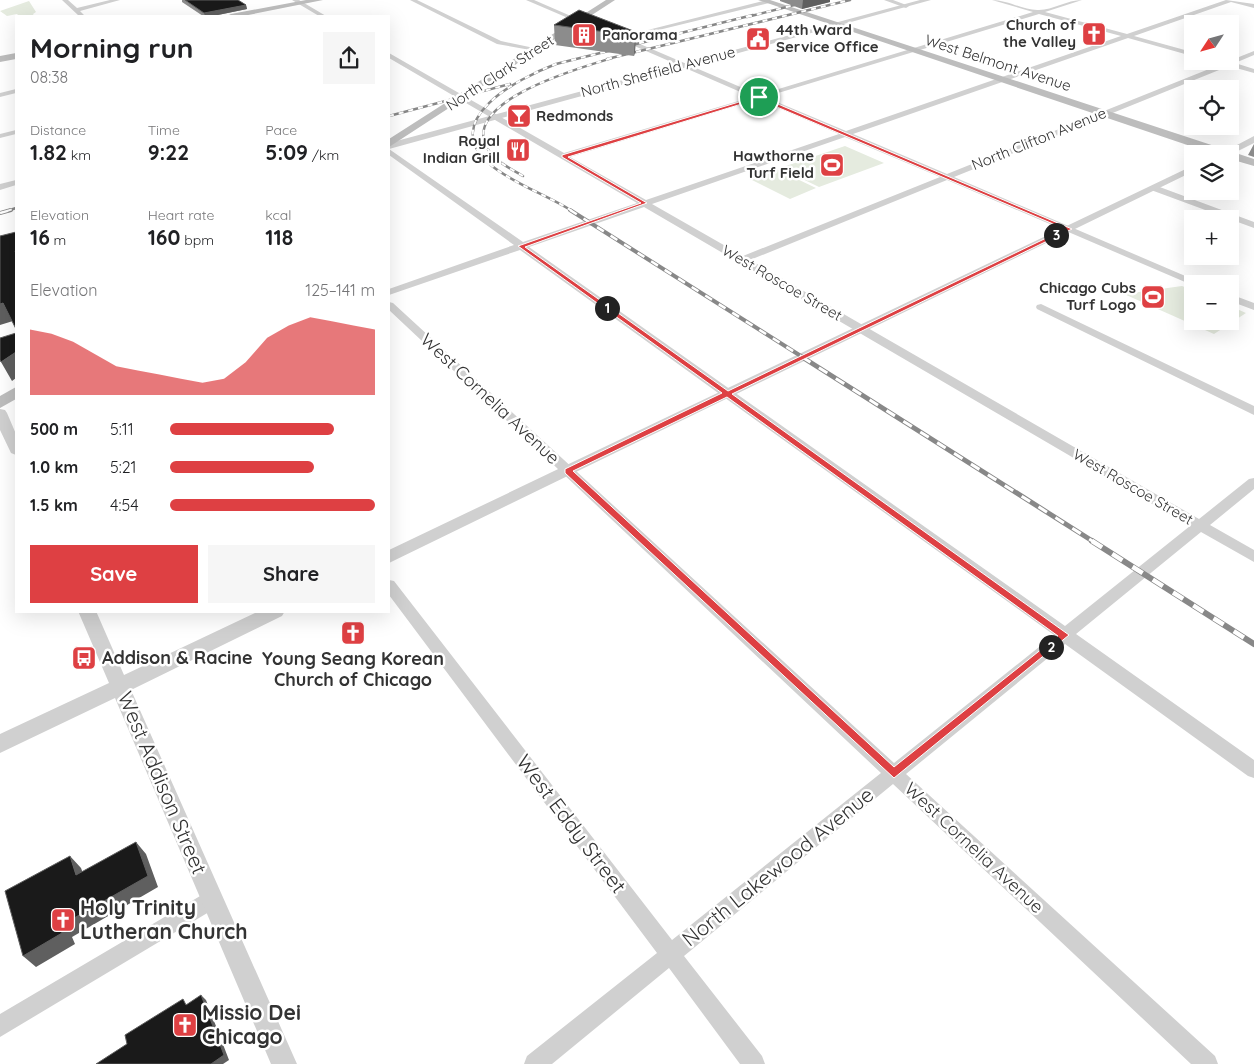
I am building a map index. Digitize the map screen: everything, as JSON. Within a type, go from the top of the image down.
[{"type":"main road","points":[[236,15],[298,2],[319,0]]},
{"type":"main road","name":"North Clark Street","points":[[390,144],[611,0]]},
{"type":"main road","name":"West Belmont Avenue","points":[[764,1],[1198,145]]},
{"type":"main road","points":[[0,59],[15,56]]},
{"type":"main road","points":[[1239,159],[1254,163]]},
{"type":"main road","points":[[0,403],[15,393]]},
{"type":"street","points":[[65,0],[82,15]]},
{"type":"street","points":[[76,10],[116,0]]},
{"type":"street","points":[[412,0],[499,43],[536,49]]},
{"type":"street","points":[[887,0],[906,6]]},
{"type":"street","name":"North Sheffield Avenue","points":[[390,145],[928,0]]},
{"type":"street","points":[[996,0],[1184,52]]},
{"type":"street","points":[[564,156],[1079,0]]},
{"type":"street","points":[[390,292],[1231,0],[1254,6]]},
{"type":"street","points":[[533,1],[594,27]]},
{"type":"street","points":[[619,38],[764,1]]},
{"type":"street","points":[[298,2],[321,15]]},
{"type":"street","points":[[610,34],[1184,278]]},
{"type":"street","name":"North Clifton Avenue","points":[[1239,59],[1254,53]]},
{"type":"street","name":"West Roscoe Street","points":[[390,55],[1254,558]]},
{"type":"street","points":[[1239,67],[1254,71]]},
{"type":"street","name":"North Clifton Avenue","points":[[741,260],[1213,70]]},
{"type":"street","points":[[0,94],[15,91]]},
{"type":"street","points":[[0,136],[15,132]]},
{"type":"street","points":[[1239,147],[1254,140]]},
{"type":"street","points":[[390,152],[1254,770]]},
{"type":"street","points":[[390,557],[1184,173]]},
{"type":"street","points":[[0,187],[15,183]]},
{"type":"street","points":[[1154,188],[1254,225]]},
{"type":"street","points":[[1239,301],[1254,307]]},
{"type":"street","name":"West Cornelia Avenue","points":[[390,306],[1207,1064]]},
{"type":"street","points":[[1041,307],[1254,411]]},
{"type":"street","points":[[0,413],[15,448]]},
{"type":"street","name":"North Lakewood Avenue","points":[[535,1064],[1254,482]]},
{"type":"street","name":"West Eddy Street","points":[[390,586],[754,1064]]},
{"type":"street","name":"West Addison Street","points":[[88,613],[284,1064]]},
{"type":"street","points":[[0,744],[272,613]]},
{"type":"street","points":[[0,1026],[212,899]]},
{"type":"shaded area","points":[[29,1],[36,12],[34,15],[17,14],[7,16],[0,11]]},
{"type":"shaded area","name":"Hawthorne Turf Field","points":[[845,146],[884,163],[819,187],[780,168]]},
{"type":"shaded area","points":[[774,168],[816,188],[790,199],[748,178]]},
{"type":"shaded area","points":[[1184,287],[1184,321],[1124,294]]},
{"type":"shaded area","points":[[1239,310],[1246,313],[1239,318]]},
{"type":"shaded area","points":[[1205,330],[1220,330],[1214,334]]},
{"type":"building","points":[[185,0],[238,0],[246,5],[204,13]]},
{"type":"building","points":[[579,10],[636,32],[635,36],[554,25]]},
{"type":"building","points":[[15,232],[15,327],[3,303],[0,304],[0,236]]},
{"type":"building","points":[[15,333],[15,353],[1,362],[0,360],[0,338]]},
{"type":"building","name":"Holy Trinity Lutheran Church","points":[[136,842],[148,876],[60,926],[62,933],[23,956],[5,891],[70,856],[76,875]]},
{"type":"building","name":"Missio Dei Chicago","points":[[201,995],[224,1055],[211,1064],[96,1064],[127,1044],[125,1035],[183,999],[186,1005]]},
{"type":"railway","points":[[747,17],[814,0]]},
{"type":"railway","points":[[607,59],[850,0]]},
{"type":"railway","points":[[572,211],[501,173],[477,149],[473,133],[477,118],[489,103],[522,80],[556,64],[753,15]]},
{"type":"railway","points":[[523,176],[500,162],[489,151],[483,133],[490,117],[505,102],[551,78],[612,58]]},
{"type":"railway","points":[[390,116],[510,84]]},
{"type":"railway","points":[[7,211],[15,208]]},
{"type":"railway","points":[[0,213],[11,210]]},
{"type":"railway","points":[[570,210],[804,358]]},
{"type":"railway","points":[[802,357],[1094,542]]},
{"type":"railway","points":[[1092,541],[1254,644]]},
{"type":"place","name":"Church of the Valley","points":[[1094,34]]},
{"type":"place","name":"Panorama","points":[[584,35]]},
{"type":"place","name":"44th Ward Service Office","points":[[758,39]]},
{"type":"place","name":"Redmonds","points":[[519,116]]},
{"type":"place","name":"Royal Indian Grill","points":[[518,150]]},
{"type":"place","name":"Hawthorne Turf Field","points":[[832,165]]},
{"type":"place","name":"Chicago Cubs Turf Logo","points":[[1153,297]]},
{"type":"place","name":"Young Seang Korean Church of Chicago","points":[[353,633]]},
{"type":"place","name":"Addison & Racine","points":[[84,658]]},
{"type":"place","name":"Holy Trinity Lutheran Church","points":[[63,920]]},
{"type":"place","name":"Missio Dei Chicago","points":[[185,1025]]},
{"type":"route","points":[[759,97],[564,156],[645,203],[521,246],[727,394],[567,471],[894,774],[1065,635],[727,394],[1069,229],[759,97]]}]
